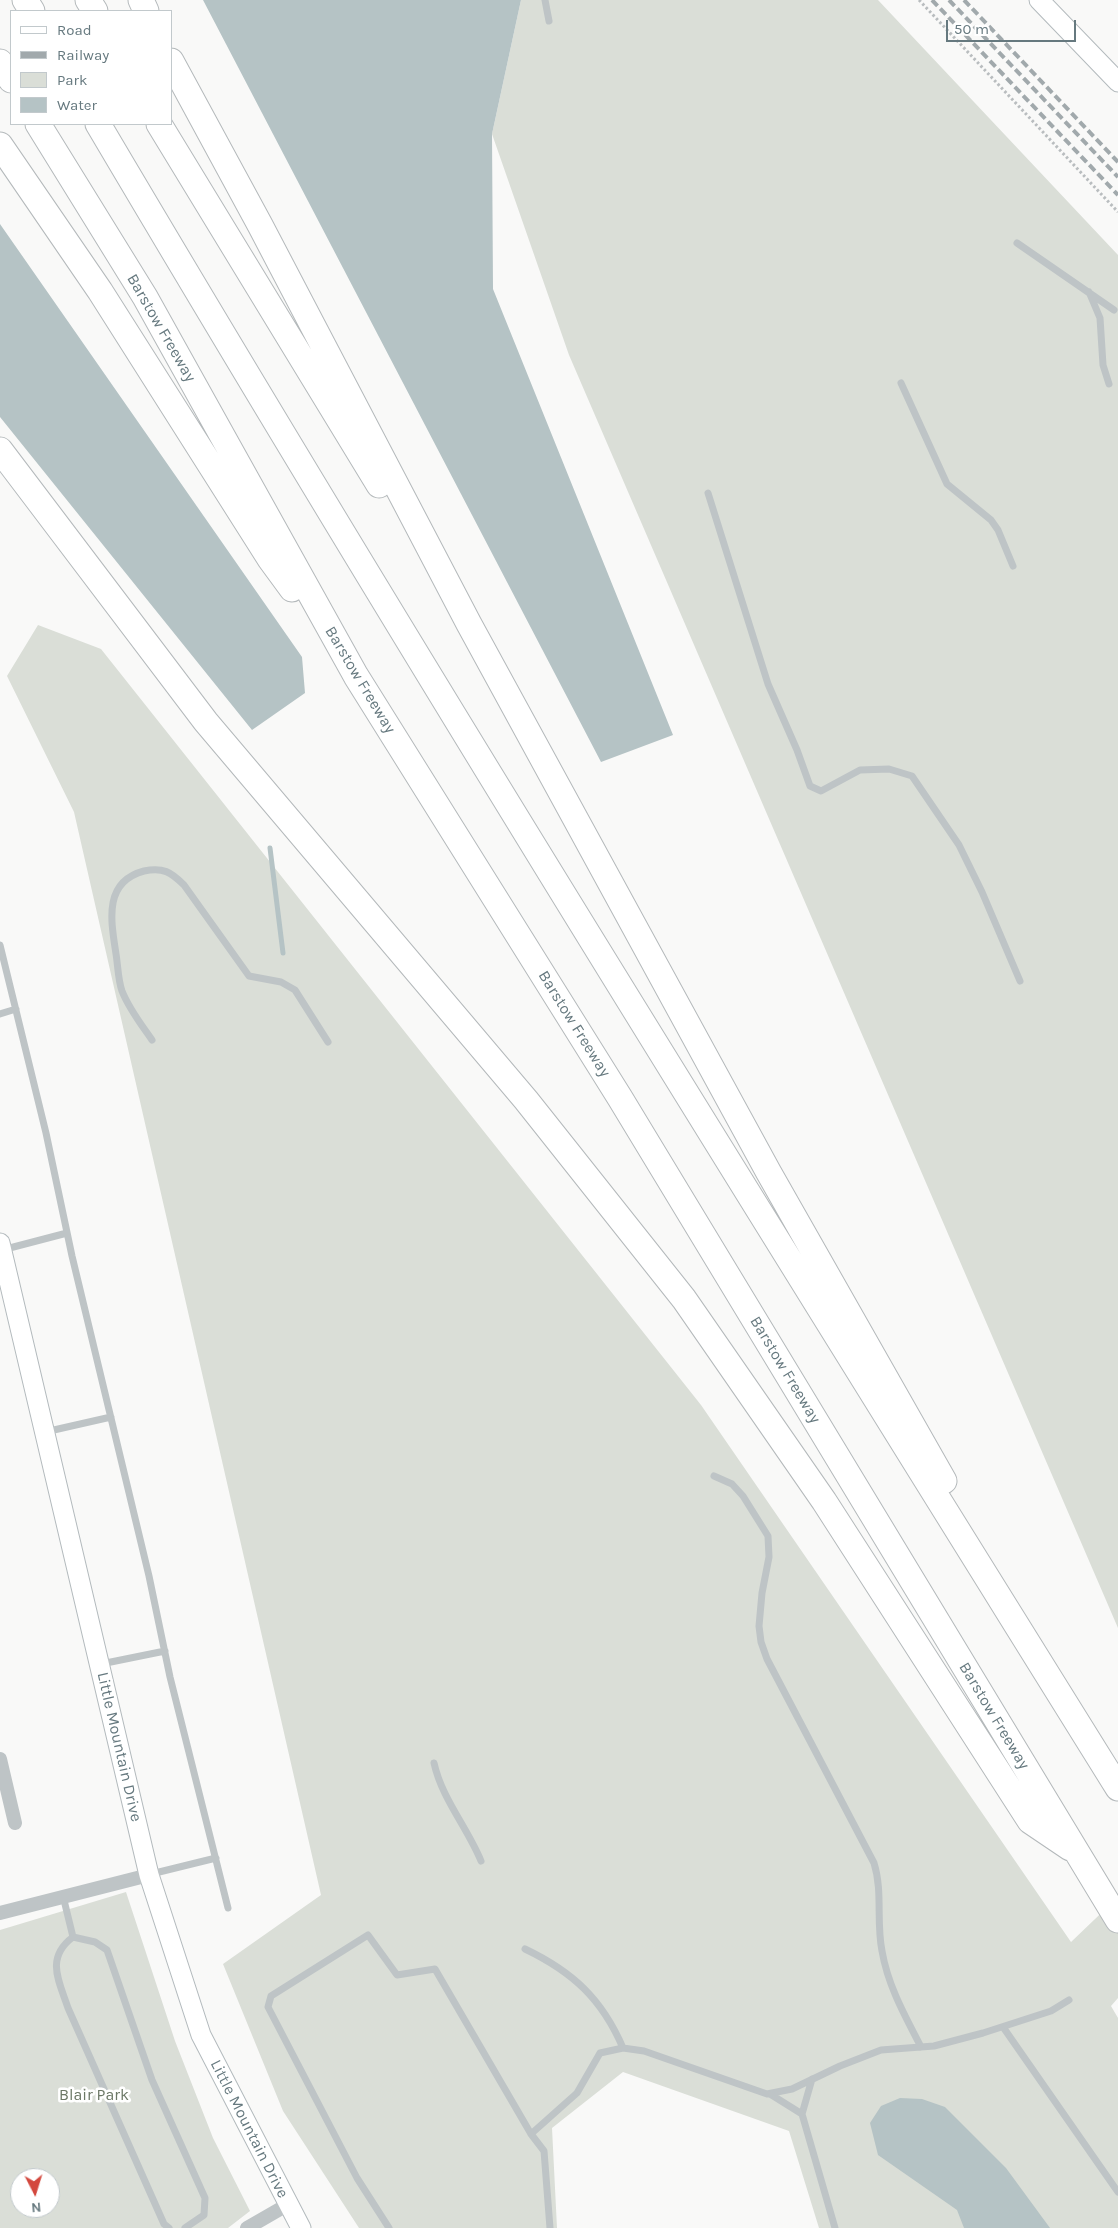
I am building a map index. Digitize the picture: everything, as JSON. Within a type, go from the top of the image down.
[{"type":"highway","points":[[0,62],[10,78]]},
{"type":"highway","points":[[172,62],[269,242],[469,624],[769,1174],[944,1476],[950,1518]]},
{"type":"highway","name":"Barstow Freeway","points":[[39,125],[145,297],[356,676],[625,1107],[1118,1920]]},
{"type":"highway","points":[[99,125],[213,317],[668,1065],[1118,1788]]},
{"type":"highway","points":[[160,125],[346,431],[469,624]]},
{"type":"highway","points":[[0,145],[100,291],[270,559],[356,676]]},
{"type":"highway","points":[[0,450],[206,722],[526,1100],[684,1299],[824,1501],[1030,1821],[1077,1852]]},
{"type":"main road","points":[[1039,0],[1118,82]]},
{"type":"main road","name":"Little Mountain Drive","points":[[0,1248],[149,1875],[201,2035],[287,2205],[301,2228]]},
{"type":"street","points":[[0,1758],[15,1823]]},
{"type":"street","points":[[0,1912],[149,1875]]},
{"type":"street","points":[[247,2228],[287,2205]]},
{"type":"lane","points":[[545,0],[549,21]]},
{"type":"lane","points":[[1017,243],[1114,310]]},
{"type":"lane","points":[[1089,292],[1100,318],[1103,365],[1109,384]]},
{"type":"lane","points":[[901,383],[947,484],[991,520],[998,530],[1013,566]]},
{"type":"lane","points":[[708,493],[768,684],[797,750],[810,786],[821,791],[860,770],[889,770],[912,776],[959,845],[982,892],[1020,981]]},
{"type":"lane","points":[[152,1040],[132,1012],[121,989],[111,908],[115,894],[133,874],[159,869],[172,873],[184,885],[249,976],[282,982],[295,990],[328,1042]]},
{"type":"lane","points":[[0,945],[46,1133],[67,1233],[165,1651],[228,1908]]},
{"type":"lane","points":[[0,1014],[16,1009]]},
{"type":"lane","points":[[0,1248],[67,1233]]},
{"type":"lane","points":[[44,1432],[110,1417]]},
{"type":"lane","points":[[714,1476],[732,1484],[743,1496],[768,1536],[769,1557],[759,1611],[761,1642],[767,1659],[874,1863],[880,1880],[879,1926],[887,1975],[894,1995],[921,2047]]},
{"type":"lane","points":[[100,1664],[165,1651]]},
{"type":"lane","points":[[434,1763],[443,1793],[469,1834],[481,1861]]},
{"type":"lane","points":[[149,1875],[216,1858]]},
{"type":"lane","points":[[63,1896],[73,1937]]},
{"type":"lane","points":[[389,2228],[356,2178],[268,2006],[271,1996],[368,1935],[397,1975],[435,1969],[531,2134],[544,2151],[550,2228]]},
{"type":"lane","points":[[169,2228],[164,2224],[68,2008],[57,1975],[55,1960],[62,1945],[73,1937],[95,1942],[107,1950],[152,2080],[206,2198],[204,2215],[185,2228]]},
{"type":"lane","points":[[525,1949],[552,1962],[579,1982],[608,2017],[623,2048]]},
{"type":"lane","points":[[770,2094],[792,2089],[840,2066],[881,2050],[934,2046],[1003,2027],[1051,2011],[1069,2000]]},
{"type":"lane","points":[[1003,2027],[1118,2192]]},
{"type":"lane","points":[[531,2134],[577,2093],[600,2053],[623,2048],[644,2051],[770,2094],[802,2114]]},
{"type":"lane","points":[[812,2079],[802,2114],[835,2228]]},
{"type":"path","points":[[919,0],[1118,212]]},
{"type":"green space","points":[[521,0],[878,0],[1118,255],[1118,1628],[569,355],[492,134]]},
{"type":"green space","points":[[38,625],[101,649],[701,1405],[1071,1942],[1118,1897],[1118,1998],[1111,2006],[1118,2018],[1118,2228],[819,2228],[789,2131],[623,2072],[552,2128],[557,2228],[359,2228],[283,2111],[223,1964],[321,1895],[74,812],[7,676]]},
{"type":"green space","name":"Blair Park","points":[[126,1892],[175,2041],[213,2138],[250,2211],[228,2228],[0,2228],[0,1930]]},
{"type":"water","points":[[203,0],[521,0],[492,134],[493,289],[673,735],[601,762]]},
{"type":"water","points":[[0,224],[302,657],[305,693],[252,730],[0,417]]},
{"type":"water","points":[[900,2098],[922,2099],[945,2107],[1006,2168],[1050,2228],[964,2228],[957,2210],[878,2155],[870,2123],[881,2106]]},
{"type":"waterway","points":[[270,848],[283,953]]},
{"type":"railway","points":[[932,0],[1118,195]]},
{"type":"railway","points":[[949,0],[1118,177]]},
{"type":"railway","points":[[964,0],[1118,162]]}]
